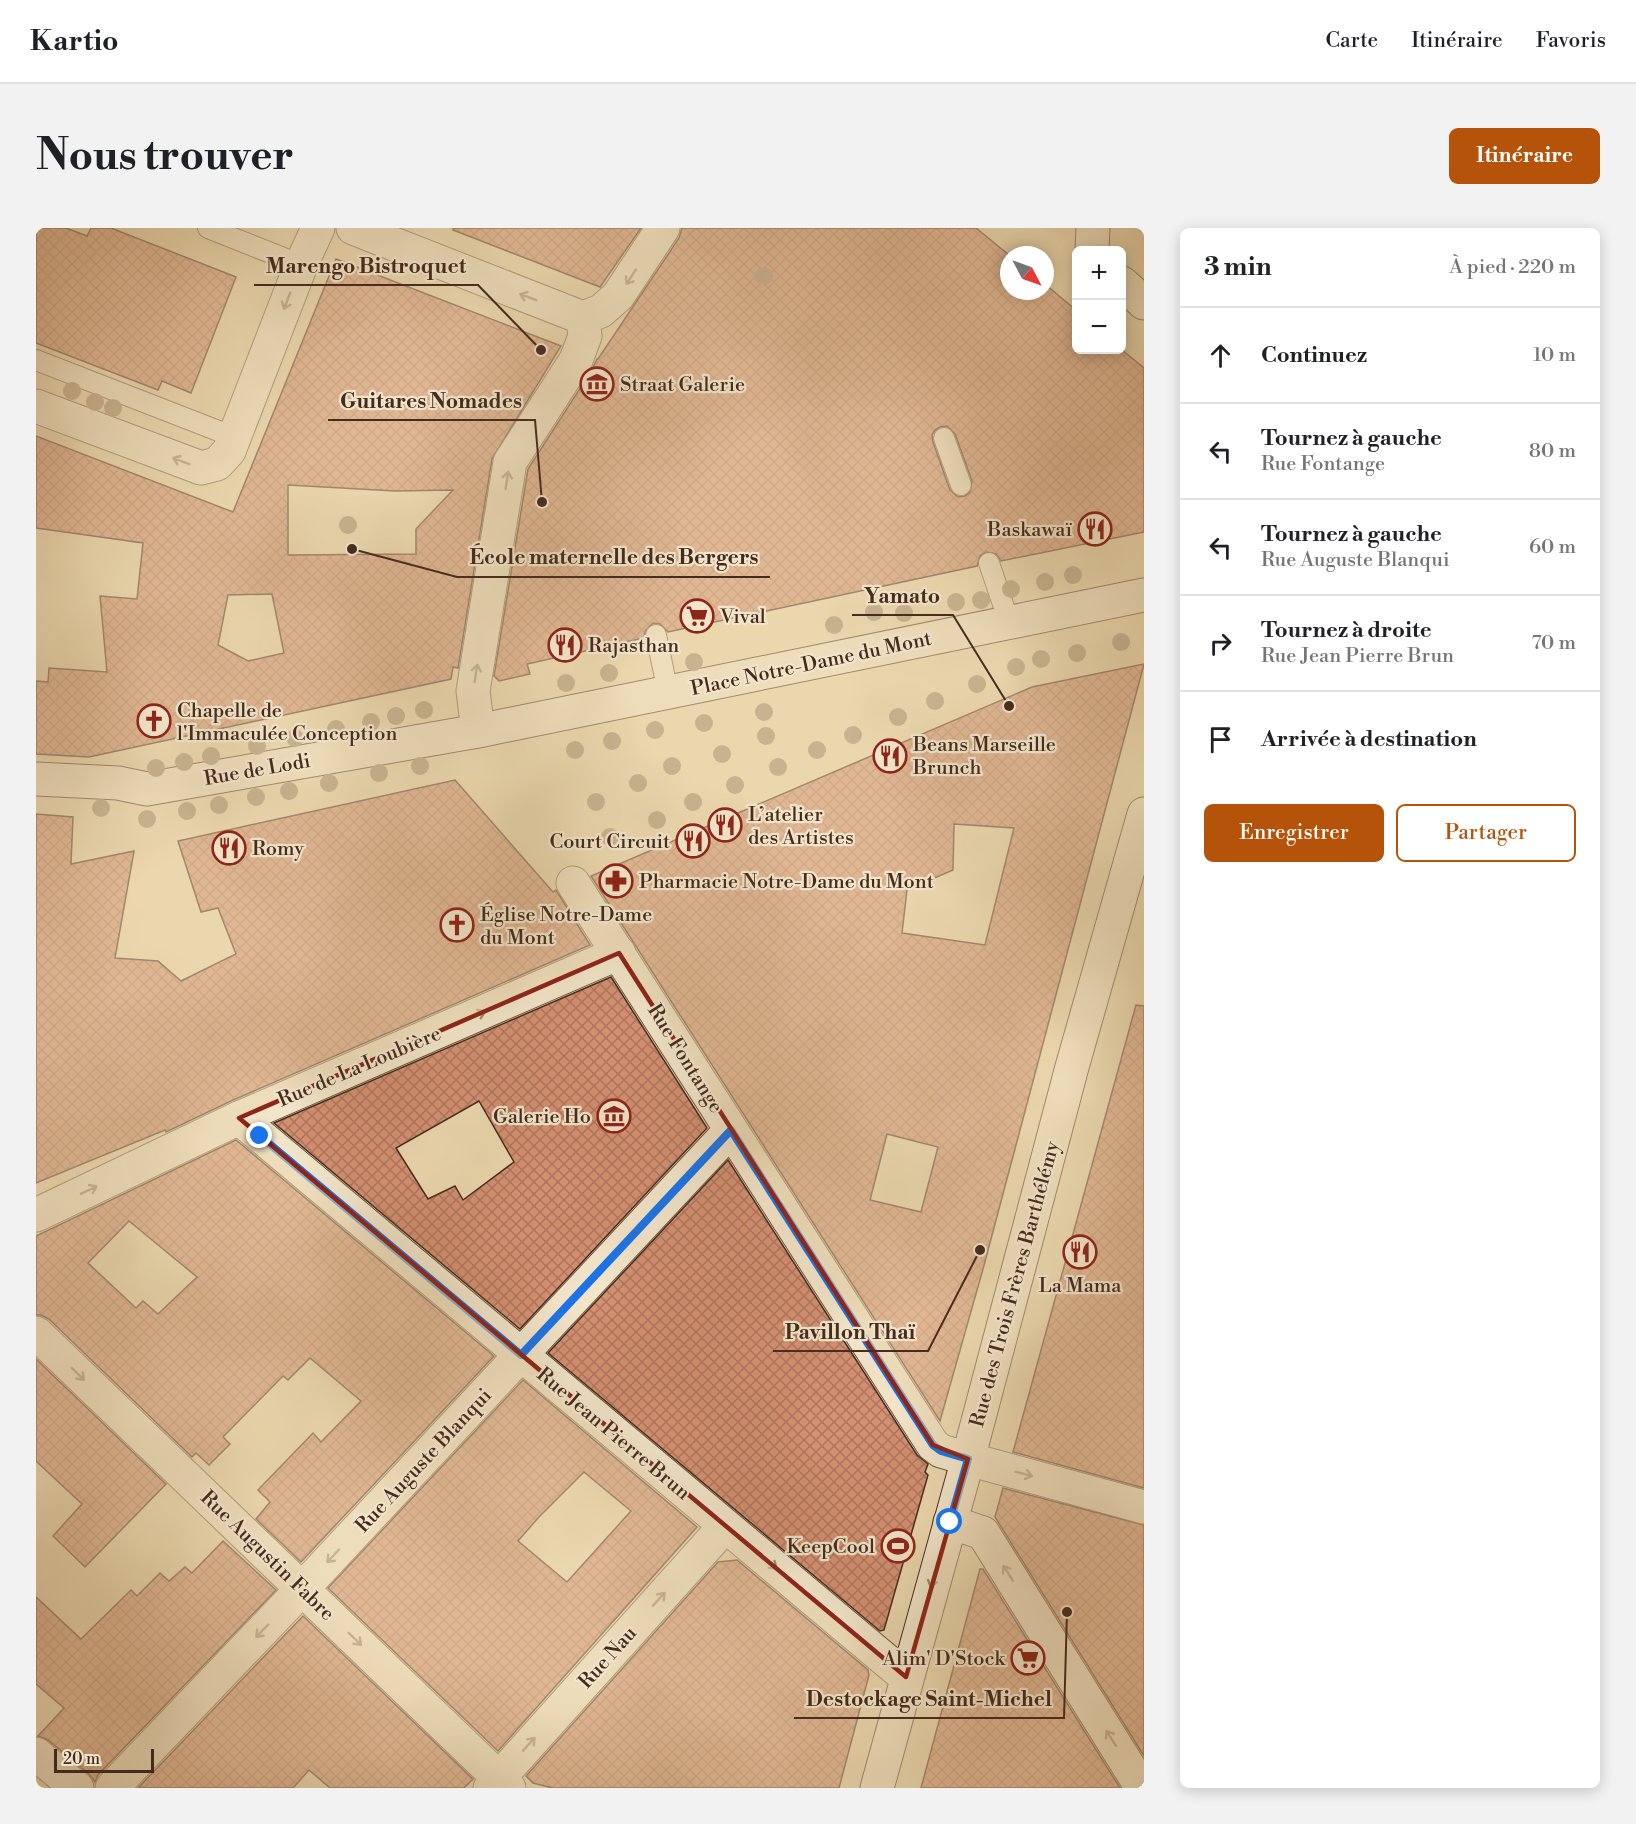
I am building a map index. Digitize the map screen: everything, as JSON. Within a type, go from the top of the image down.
[{"type":"street","points":[[36,406],[201,468],[217,464],[229,451],[318,228]]},
{"type":"street","points":[[353,228],[582,318],[601,311],[618,296],[663,228]]},
{"type":"street","points":[[1092,246],[1093,228]]},
{"type":"street","points":[[1126,287],[1144,303]]},
{"type":"street","points":[[478,731],[473,691],[510,462],[576,360],[585,336],[582,318]]},
{"type":"street","name":"Place Notre-Dame du Mont","points":[[478,731],[1144,595]]},
{"type":"street","name":"Rue de Lodi","points":[[36,779],[118,783],[147,789],[478,731]]},
{"type":"street","name":"Rue des Trois Frères Barthélémy","points":[[877,1788],[968,1459],[1072,1067],[1143,819]]},
{"type":"street","name":"Rue Fontange","points":[[573,883],[933,1445],[941,1451],[968,1459],[1144,1507]]},
{"type":"street","name":"Rue de La Loubière","points":[[36,1215],[239,1118],[619,953]]},
{"type":"street","name":"Rue Jean Pierre Brun","points":[[239,1118],[906,1677]]},
{"type":"street","name":"Rue Auguste Blanqui","points":[[112,1788],[303,1588],[731,1130]]},
{"type":"street","name":"Rue Augustin Fabre","points":[[36,1333],[303,1588],[499,1785]]},
{"type":"street","points":[[950,1522],[983,1533],[1142,1788]]},
{"type":"street","name":"Rue Nau","points":[[499,1785],[725,1526]]},
{"type":"street","points":[[36,1754],[77,1788]]},
{"type":"lane","points":[[208,228],[302,265]]},
{"type":"lane","points":[[36,360],[234,437]]},
{"type":"lane","points":[[944,438],[961,485]]},
{"type":"lane","points":[[988,563],[1009,622]]},
{"type":"lane","points":[[656,635],[668,692]]},
{"type":"highlighted area","points":[[619,953],[933,1445],[968,1459],[906,1677],[239,1118]]},
{"type":"building","points":[[36,228],[66,228],[87,236],[91,228],[111,228],[236,277],[191,393],[162,381],[158,390],[36,343]]},
{"type":"building","points":[[453,228],[641,228],[600,287],[453,230]]},
{"type":"building","points":[[682,228],[976,228],[1000,248],[1000,300],[1054,300],[1054,292],[1072,307],[1072,354],[1126,353],[1144,368],[1144,532],[1001,561],[996,554],[986,552],[980,556],[977,566],[668,632],[660,624],[653,623],[645,631],[644,638],[527,664],[530,674],[499,681],[494,676],[528,469],[679,238]],"holes":[[[947,426],[955,434],[972,481],[970,492],[965,496],[958,497],[950,490],[933,442],[932,435],[935,430]]]},
{"type":"building","points":[[336,259],[561,346],[492,459],[458,668],[453,667],[451,679],[89,757],[36,754],[36,681],[48,682],[49,668],[107,672],[100,596],[137,599],[143,543],[36,528],[36,436],[233,512]],"holes":[[[288,485],[395,491],[453,490],[416,529],[416,554],[288,555]],[[272,594],[284,653],[248,661],[218,645],[228,595]]]},
{"type":"building","points":[[1144,664],[983,1269],[940,1421],[591,876],[1032,687]],"holes":[[[954,824],[1014,828],[985,945],[902,933],[907,890],[953,870]],[[887,1134],[938,1147],[921,1212],[870,1200]]]},
{"type":"building","points":[[455,780],[553,892],[556,890],[590,945],[231,1101],[166,1132],[165,1130],[36,1183],[36,814],[73,817],[71,864],[134,851],[115,958],[158,961],[181,981],[236,954],[218,908],[201,912],[178,841]]},
{"type":"building","points":[[611,977],[707,1128],[520,1329],[274,1123]],"holes":[[[479,1101],[514,1162],[463,1200],[455,1186],[428,1199],[396,1148]]]},
{"type":"building","points":[[1136,1005],[1144,1006],[1144,1488],[1013,1452]]},
{"type":"building","points":[[236,1140],[494,1356],[301,1562],[256,1519],[270,1502],[258,1490],[313,1433],[321,1442],[361,1401],[310,1358],[288,1380],[283,1376],[223,1437],[230,1444],[209,1465],[196,1453],[192,1457],[49,1319],[36,1315],[36,1236]],"holes":[[[129,1221],[197,1277],[158,1314],[143,1301],[136,1308],[88,1263]]]},
{"type":"building","points":[[728,1160],[917,1455],[928,1464],[925,1472],[928,1475],[884,1630],[880,1631],[548,1353]]},
{"type":"building","points":[[36,1359],[166,1484],[85,1567],[53,1536],[82,1504],[36,1461]]},
{"type":"building","points":[[523,1380],[697,1527],[498,1751],[328,1588]],"holes":[[[584,1472],[631,1511],[567,1582],[518,1541]]]},
{"type":"building","points":[[1003,1488],[1144,1525],[1144,1756],[995,1517]]},
{"type":"building","points":[[223,1541],[276,1590],[98,1775],[95,1782],[89,1774],[48,1740],[38,1736],[64,1708],[36,1684],[36,1597],[81,1639],[131,1590],[137,1596],[160,1573],[169,1581],[185,1567],[192,1573]]},
{"type":"building","points":[[737,1560],[868,1670],[869,1675],[839,1788],[553,1788],[533,1783],[526,1776],[718,1562]]},
{"type":"building","points":[[980,1569],[983,1569],[1120,1788],[921,1788]]},
{"type":"building","points":[[303,1616],[473,1779],[464,1788],[330,1788],[309,1770],[293,1788],[138,1788]]},
{"type":"place","name":"Marengo Bistroquet","points":[[541,350]]},
{"type":"place","name":"Straat Galerie","points":[[597,384]]},
{"type":"place","name":"Guitares Nomades","points":[[542,502]]},
{"type":"place","name":"Baskawaï","points":[[1095,529]]},
{"type":"place","name":"École maternelle des Bergers","points":[[352,549]]},
{"type":"place","name":"Vival","points":[[697,616]]},
{"type":"place","name":"Rajasthan","points":[[565,645]]},
{"type":"place","name":"Yamato","points":[[1009,706]]},
{"type":"place","name":"Chapelle de l'Immaculée Conception","points":[[154,721]]},
{"type":"place","name":"Beans Marseille Brunch","points":[[890,756]]},
{"type":"place","name":"L’atelier des Artistes","points":[[725,825]]},
{"type":"place","name":"Court Circuit","points":[[693,841]]},
{"type":"place","name":"Romy","points":[[229,848]]},
{"type":"place","name":"Pharmacie Notre-Dame du Mont","points":[[616,881]]},
{"type":"place","name":"Église Notre-Dame du Mont","points":[[457,925]]},
{"type":"place","name":"Galerie Ho","points":[[614,1116]]},
{"type":"place","name":"Pavillon Thaï","points":[[980,1250]]},
{"type":"place","name":"La Mama","points":[[1080,1252]]},
{"type":"place","name":"KeepCool","points":[[898,1546]]},
{"type":"place","name":"Destockage Saint-Michel","points":[[1067,1612]]},
{"type":"place","name":"Alim' D'Stock","points":[[1028,1658]]},
{"type":"route","points":[[260,1136],[521,1355],[731,1130],[933,1445],[941,1451],[968,1459],[950,1522]]}]
